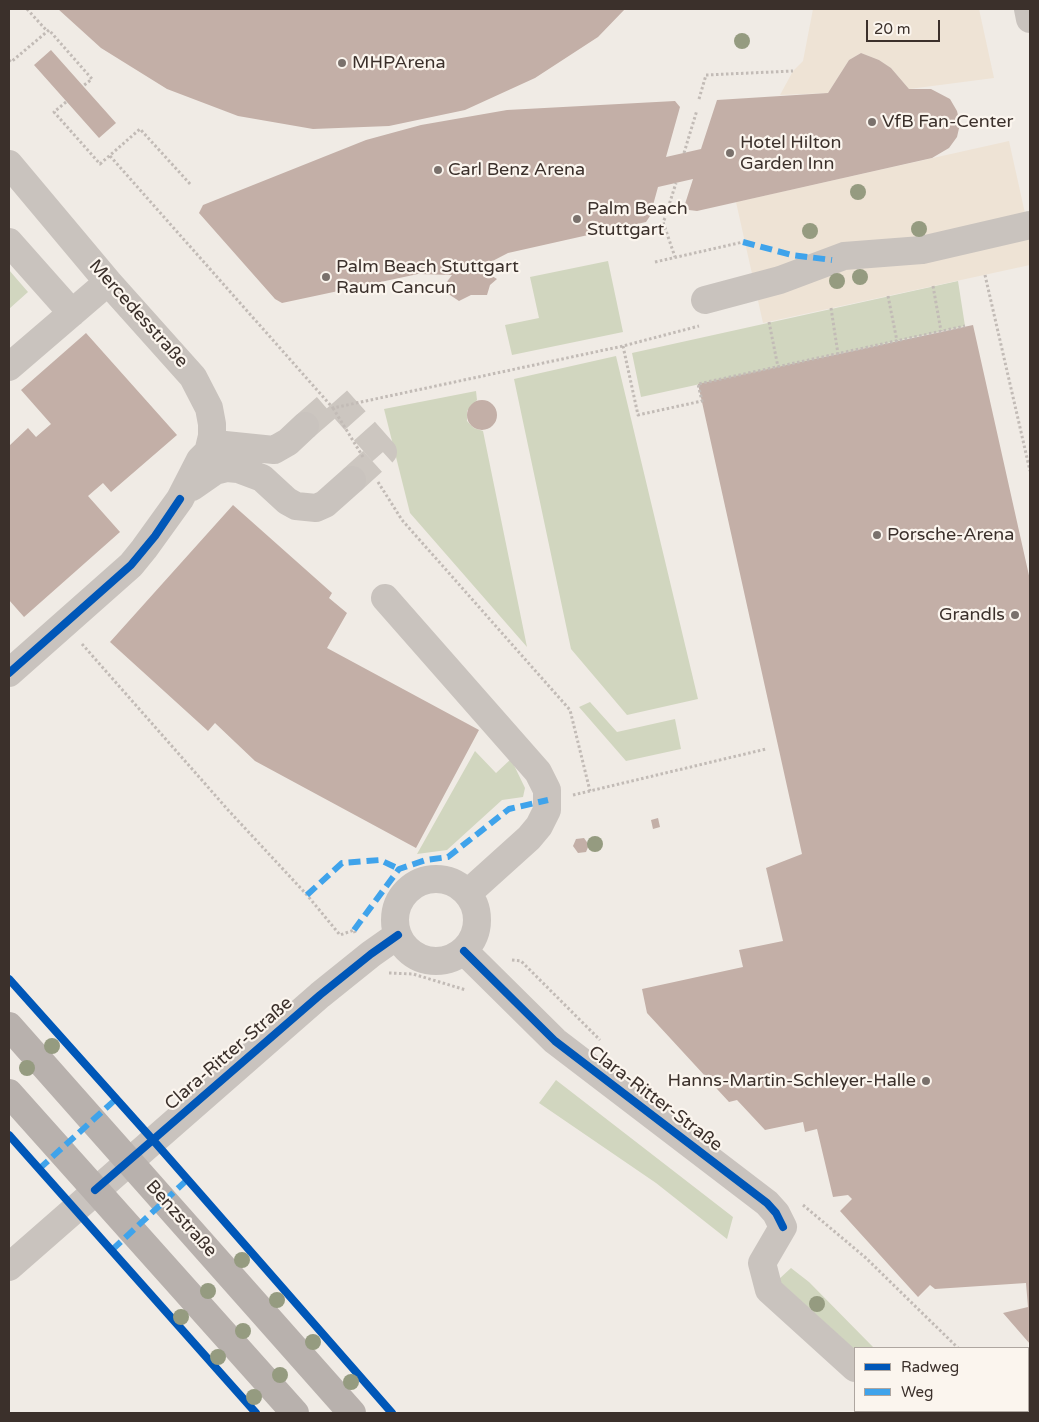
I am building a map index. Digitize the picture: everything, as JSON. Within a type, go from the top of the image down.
[{"type":"main road","name":"Benzstraße","points":[[9,1026],[352,1413]]},
{"type":"main road","points":[[9,1093],[294,1413]]},
{"type":"street","points":[[1028,9],[1030,19]]},
{"type":"street","name":"Mercedesstraße","points":[[9,164],[108,282],[193,377],[209,408],[212,436],[209,451]]},
{"type":"street","points":[[705,300],[780,280],[844,256],[922,250],[1030,224]]},
{"type":"street","points":[[9,242],[72,313]]},
{"type":"street","points":[[9,367],[108,282]]},
{"type":"street","points":[[9,673],[130,565],[144,550],[188,491],[200,460],[209,451],[225,445],[274,450],[288,442],[305,426]]},
{"type":"street","points":[[188,491],[215,471],[227,468],[238,469],[262,478],[296,506],[316,508],[325,504],[352,480]]},
{"type":"street","points":[[385,598],[538,772],[547,790],[547,810],[539,826],[529,838],[468,893]]},
{"type":"street","points":[[426,879],[449,880],[460,885],[468,893],[474,902],[478,923],[471,943],[464,951],[447,960],[427,960],[410,951],[398,935],[396,912],[406,891],[426,879]]},
{"type":"street","name":"Clara-Ritter-Straße","points":[[9,1268],[95,1190],[370,954],[398,935]]},
{"type":"street","name":"Clara-Ritter-Straße","points":[[464,951],[542,1029],[588,1068],[767,1202],[776,1213],[783,1227],[762,1263],[769,1290],[854,1367]]},
{"type":"path","points":[[27,9],[92,79],[83,86]]},
{"type":"path","points":[[9,60],[11,62],[47,31]]},
{"type":"path","points":[[700,99],[706,75],[793,71]]},
{"type":"path","points":[[66,102],[54,112],[100,164],[140,129],[191,186]]},
{"type":"path","points":[[684,153],[697,110]]},
{"type":"path","points":[[110,156],[333,408],[623,346],[683,330]]},
{"type":"path","points":[[668,208],[676,183]]},
{"type":"path","points":[[664,218],[663,222],[675,258]]},
{"type":"path","points":[[655,262],[743,242]]},
{"type":"path","points":[[985,275],[1030,471]]},
{"type":"path","points":[[933,286],[941,331]]},
{"type":"path","points":[[888,296],[897,341]]},
{"type":"path","points":[[831,308],[838,354]]},
{"type":"path","points":[[769,322],[778,367]]},
{"type":"path","points":[[623,346],[638,415],[702,400],[698,384],[965,326]]},
{"type":"path","points":[[402,520],[570,710],[590,791],[766,750]]},
{"type":"path","points":[[62,625],[88,649],[340,935],[354,930],[370,954],[387,973],[413,974],[472,992]]},
{"type":"green space","points":[[608,261],[623,332],[512,355],[505,325],[539,318],[530,277]]},
{"type":"green space","points":[[9,270],[28,292],[9,309]]},
{"type":"green space","points":[[958,281],[965,326],[641,397],[632,353]]},
{"type":"green space","points":[[616,356],[698,699],[627,715],[571,649],[514,379]]},
{"type":"green space","points":[[476,391],[477,400],[467,411],[467,421],[474,428],[483,431],[527,647],[410,513],[384,409]]},
{"type":"green space","points":[[590,702],[617,732],[675,719],[681,749],[626,761],[579,707]]},
{"type":"green space","points":[[475,751],[496,773],[511,759],[525,788],[523,797],[502,800],[447,850],[417,854]]},
{"type":"green space","points":[[556,1080],[733,1217],[727,1239],[656,1183],[539,1103]]},
{"type":"green space","points":[[791,1268],[809,1282],[873,1347],[854,1347],[854,1349],[778,1280]]},
{"type":"shaded area","points":[[813,9],[979,9],[994,78],[909,89],[891,68],[879,60],[861,53],[849,60],[828,93],[780,95],[793,71],[803,61]]},
{"type":"shaded area","points":[[1009,141],[1030,236],[1030,265],[763,323],[736,202]]},
{"type":"building","name":"MHPArena","points":[[58,9],[625,9],[598,37],[535,78],[465,110],[389,126],[313,129],[238,116],[167,89],[101,48]]},
{"type":"building","points":[[51,50],[116,123],[99,138],[34,65]]},
{"type":"building","points":[[861,53],[879,60],[891,68],[909,89],[931,89],[950,99],[957,111],[960,124],[957,137],[949,148],[932,158],[697,211],[689,210],[685,204],[693,179],[658,187],[650,216],[646,222],[508,253],[479,268],[497,279],[490,285],[487,295],[471,295],[459,301],[440,291],[452,275],[418,274],[282,303],[275,299],[199,213],[203,205],[366,140],[421,125],[507,110],[675,101],[680,107],[666,157],[701,149],[717,100],[828,93],[849,60]]},
{"type":"building","points":[[973,325],[1030,580],[1030,1344],[1003,1313],[1028,1307],[1026,1283],[935,1289],[930,1285],[918,1297],[840,1211],[852,1199],[848,1195],[833,1197],[817,1129],[805,1132],[803,1122],[765,1130],[737,1100],[729,1102],[647,1013],[642,989],[743,967],[739,950],[783,941],[766,868],[802,854],[698,384]]},
{"type":"building","points":[[86,333],[177,435],[111,492],[103,483],[88,496],[120,532],[24,617],[9,600],[9,446],[28,428],[36,437],[51,424],[21,390]]},
{"type":"building","points":[[482,400],[493,404],[497,415],[493,426],[482,430],[471,426],[467,415],[471,404]]},
{"type":"building","points":[[233,505],[332,593],[329,598],[347,613],[327,648],[479,730],[416,848],[255,761],[215,723],[208,731],[110,642]]},
{"type":"building","points":[[658,818],[660,827],[653,829],[651,820]]},
{"type":"building","points":[[584,838],[589,845],[586,852],[578,853],[573,846],[576,839]]},
{"type":"tunnel","points":[[305,426],[336,399],[383,452],[352,480]]},
{"type":"marked path","points":[[743,242],[792,255],[832,260]]},
{"type":"marked path","points":[[354,930],[399,869],[426,860],[448,857],[509,809],[548,800]]},
{"type":"marked path","points":[[307,895],[342,863],[380,860],[399,869]]},
{"type":"marked path","points":[[39,1169],[116,1099]]},
{"type":"marked path","points":[[112,1250],[188,1179]]},
{"type":"cycle path","points":[[9,673],[131,565],[155,536],[180,499]]},
{"type":"cycle path","points":[[95,1190],[320,995],[398,935]]},
{"type":"cycle path","points":[[464,951],[555,1041],[767,1203],[776,1213],[783,1227]]},
{"type":"cycle path","points":[[9,979],[392,1413]]},
{"type":"cycle path","points":[[9,1135],[256,1413]]},
{"type":"place","name":"MHPArena","points":[[342,63]]},
{"type":"place","name":"VfB Fan-Center","points":[[872,122]]},
{"type":"place","name":"Hotel Hilton Garden Inn","points":[[730,153]]},
{"type":"place","name":"Carl Benz Arena","points":[[438,170]]},
{"type":"place","name":"Palm Beach Stuttgart","points":[[577,219]]},
{"type":"place","name":"Palm Beach Stuttgart Raum Cancun","points":[[326,277]]},
{"type":"place","name":"Porsche-Arena","points":[[877,535]]},
{"type":"place","name":"Grandls","points":[[1015,615]]},
{"type":"place","name":"Hanns-Martin-Schleyer-Halle","points":[[926,1081]]}]
